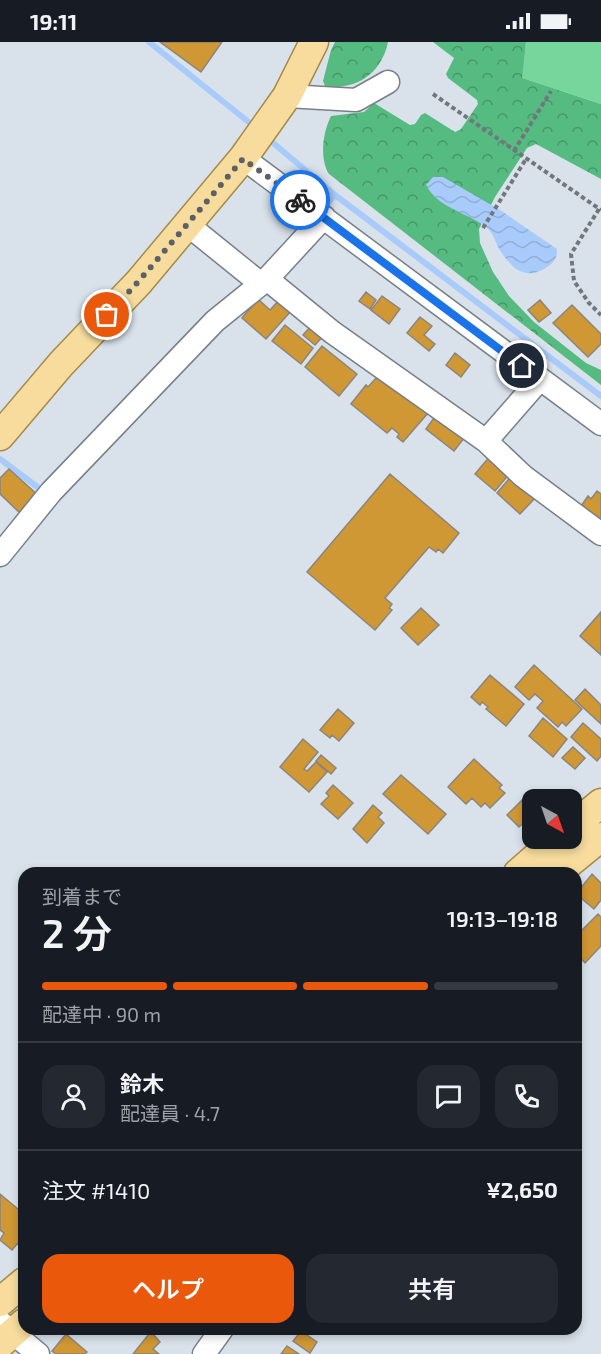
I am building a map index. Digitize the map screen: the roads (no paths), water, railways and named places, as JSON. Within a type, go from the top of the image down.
[{"type":"main road","points":[[0,436],[61,364],[188,225],[248,152],[287,96],[314,42]]},
{"type":"main road","points":[[582,819],[601,803]]},
{"type":"main road","points":[[564,867],[601,837]]},
{"type":"main road","points":[[525,867],[545,849]]},
{"type":"main road","points":[[0,1302],[18,1287]]},
{"type":"street","points":[[287,96],[356,100],[388,82]]},
{"type":"street","points":[[248,152],[324,217],[601,423]]},
{"type":"street","points":[[0,555],[51,492],[215,321],[264,282],[324,217]]},
{"type":"street","points":[[188,225],[332,332],[486,441],[523,476],[601,534]]},
{"type":"street","points":[[486,441],[540,379]]},
{"type":"street","points":[[9,1331],[38,1354]]},
{"type":"street","points":[[204,1354],[218,1335]]},
{"type":"water","points":[[433,177],[443,177],[500,210],[557,249],[554,261],[534,273],[526,273],[514,267],[503,255],[488,229],[445,204],[431,193],[426,185]]},
{"type":"waterway","points":[[149,42],[256,128]]},
{"type":"waterway","points":[[266,137],[335,195],[601,396]]},
{"type":"waterway","points":[[321,210],[335,195]]},
{"type":"waterway","points":[[0,459],[45,491]]}]
